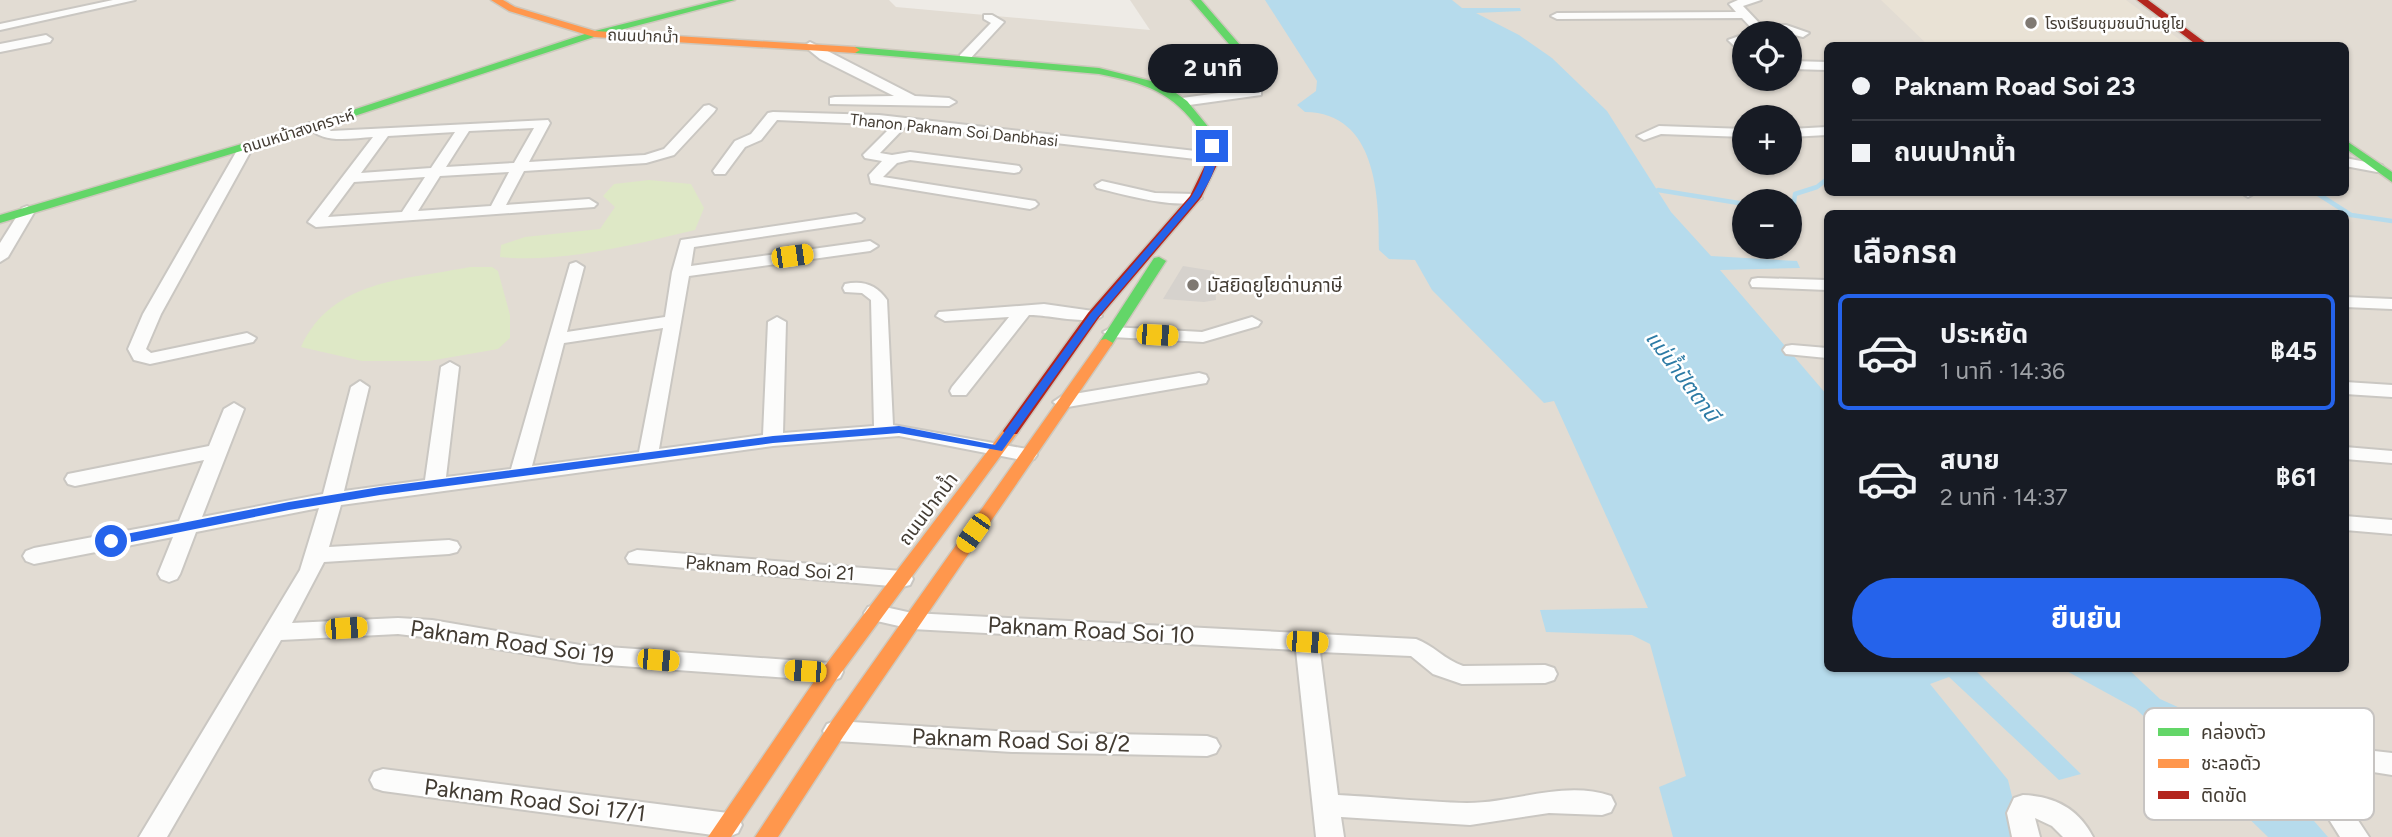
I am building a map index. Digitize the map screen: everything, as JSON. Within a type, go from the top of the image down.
[{"type":"street","points":[[0,27],[129,0]]},
{"type":"street","points":[[496,0],[513,9],[594,34]]},
{"type":"street","name":"ถนนหน้าสงเคราะห์","points":[[0,219],[314,126],[594,34],[730,0]]},
{"type":"street","points":[[1161,86],[1261,75],[1196,0]]},
{"type":"street","points":[[1750,21],[1735,4],[1755,0]]},
{"type":"street","points":[[2143,0],[2200,42]]},
{"type":"street","points":[[2162,0],[2218,42]]},
{"type":"street","points":[[1556,16],[1744,15]]},
{"type":"street","points":[[964,58],[998,22],[988,17]]},
{"type":"street","name":"ถนนปากน้ำ","points":[[594,34],[810,46],[1108,72],[1161,86],[1182,102],[1202,126],[1212,146],[1213,157],[1208,177],[1183,215],[1093,316],[998,449],[831,672],[724,831]]},
{"type":"street","points":[[0,48],[46,39]]},
{"type":"street","points":[[810,46],[824,56],[912,100]]},
{"type":"street","points":[[1802,65],[1824,66]]},
{"type":"street","points":[[1182,102],[1256,92]]},
{"type":"street","points":[[835,101],[948,102]]},
{"type":"street","points":[[348,178],[617,162],[660,156],[669,152],[709,109]]},
{"type":"street","name":"Thanon Paknam Soi Danbhasi","points":[[720,171],[740,144],[756,137],[773,116],[902,123],[1213,157]]},
{"type":"street","points":[[314,126],[320,132],[330,135],[543,123],[496,210]]},
{"type":"street","points":[[902,123],[870,155],[892,159],[910,156],[1014,169]]},
{"type":"street","points":[[405,217],[465,127]]},
{"type":"street","points":[[1644,136],[1664,130],[1732,133]]},
{"type":"street","points":[[1802,132],[1824,131]]},
{"type":"street","points":[[384,132],[316,222],[589,204]]},
{"type":"street","points":[[246,146],[152,314],[136,349],[140,356],[150,359],[247,338]]},
{"type":"street","points":[[2349,146],[2388,175]]},
{"type":"street","points":[[892,159],[876,175],[876,180],[1030,204]]},
{"type":"street","points":[[2349,163],[2388,175]]},
{"type":"street","points":[[1102,185],[1136,191],[1155,198],[1195,198]]},
{"type":"street","points":[[0,257],[27,211]]},
{"type":"street","name":"ถนนปากน้ำ","points":[[766,837],[835,730],[1142,290],[1183,215]]},
{"type":"street","points":[[648,455],[685,245],[691,241],[771,233],[856,219]]},
{"type":"street","points":[[680,272],[870,246]]},
{"type":"street","points":[[520,474],[576,267]]},
{"type":"street","points":[[1758,283],[1824,285]]},
{"type":"street","points":[[851,288],[868,288],[879,300],[884,430]]},
{"type":"street","points":[[2349,302],[2392,304]]},
{"type":"street","points":[[946,316],[1061,309],[1093,316]]},
{"type":"street","points":[[959,391],[1023,311]]},
{"type":"street","points":[[557,339],[622,327],[671,322]]},
{"type":"street","points":[[773,440],[777,322]]},
{"type":"street","points":[[1112,332],[1203,337],[1252,322]]},
{"type":"street","points":[[1792,350],[1824,353]]},
{"type":"street","points":[[435,484],[450,367]]},
{"type":"street","points":[[1062,402],[1199,379]]},
{"type":"street","points":[[153,837],[305,582],[317,555],[360,387]]},
{"type":"street","points":[[2349,388],[2392,391]]},
{"type":"street","points":[[169,574],[234,409]]},
{"type":"street","points":[[34,556],[332,499],[773,440],[910,430],[1027,455]]},
{"type":"street","points":[[75,479],[216,451]]},
{"type":"street","points":[[2349,453],[2392,457]]},
{"type":"street","points":[[2349,523],[2392,527]]},
{"type":"street","points":[[317,555],[449,547]]},
{"type":"street","name":"Paknam Road Soi 21","points":[[637,558],[902,579]]},
{"type":"street","name":"Paknam Road Soi 10","points":[[876,613],[912,621],[1416,648],[1442,668],[1462,675],[1545,674]]},
{"type":"street","name":"Paknam Road Soi 19","points":[[276,632],[398,626],[432,629],[580,654],[831,672]]},
{"type":"street","points":[[1307,642],[1330,837]]},
{"type":"street","name":"Paknam Road Soi 8/2","points":[[835,730],[1012,742],[1207,746]]},
{"type":"street","points":[[2374,762],[2392,764]]},
{"type":"street","name":"Paknam Road Soi 17/1","points":[[383,780],[724,831]]},
{"type":"street","points":[[1326,804],[1469,814],[1549,802],[1602,804]]},
{"type":"street","points":[[2026,837],[2020,813],[2023,806],[2052,810],[2071,825],[2079,837]]},
{"type":"street","points":[[2344,820],[2355,837]]},
{"type":"shaded area","points":[[0,0],[889,0],[896,7],[1150,30],[1130,0],[2392,0],[2392,837],[0,837]]},
{"type":"shaded area","name":"โรงเรียนชุมชนบ้านยูโย","points":[[1881,0],[2126,0],[2183,42],[1925,42]]},
{"type":"green space","points":[[649,180],[691,184],[704,208],[695,230],[573,255],[500,257],[501,245],[525,237],[600,229],[615,207],[603,196],[614,184]]},
{"type":"green space","points":[[470,267],[492,267],[498,271],[510,315],[510,338],[498,349],[429,361],[362,361],[301,347],[314,325],[331,308],[351,295],[396,280]]},
{"type":"water","name":"แม่น้ำปัตตานี","points":[[1265,0],[1452,0],[1462,8],[1520,8],[1521,11],[1476,13],[1519,35],[1552,58],[1607,111],[1671,212],[1711,256],[1797,261],[1800,268],[1720,270],[1824,391],[1824,672],[1977,672],[2081,774],[2059,780],[1949,677],[1930,684],[2008,780],[2022,837],[1673,837],[1659,787],[1686,776],[1650,644],[1632,635],[1546,632],[1540,610],[1648,608],[1554,401],[1544,403],[1432,290],[1415,260],[1389,259],[1379,250],[1378,206],[1369,161],[1360,142],[1347,126],[1329,116],[1305,112],[1297,105],[1316,91],[1317,81]]},
{"type":"water","points":[[2068,672],[2131,672],[2160,699],[2180,708],[2144,708],[2144,717],[2136,709]]},
{"type":"water","points":[[2250,820],[2313,820],[2328,837],[2268,837]]},
{"type":"building","name":"มัสยิดยูโยด่านภาษี","points":[[1183,266],[1214,271],[1216,300],[1204,302],[1163,299]]},
{"type":"waterway","points":[[1802,192],[1824,181]]},
{"type":"waterway","points":[[1658,190],[1732,202]]},
{"type":"waterway","points":[[2321,196],[2343,210]]},
{"type":"waterway","points":[[2349,214],[2392,221]]},
{"type":"traffic: fast","points":[[0,219],[314,126],[594,34],[730,0]]},
{"type":"traffic: fast","points":[[1196,0],[1261,75]]},
{"type":"traffic: fast","points":[[855,50],[1099,71],[1131,78],[1171,94],[1183,103],[1204,129]]},
{"type":"traffic: fast","points":[[1161,86],[1261,75]]},
{"type":"traffic: fast","points":[[2349,146],[2392,178]]},
{"type":"traffic: fast","points":[[1106,343],[1159,261]]},
{"type":"traffic: slow","points":[[496,0],[512,9],[594,34],[855,50]]},
{"type":"traffic: slow","points":[[766,837],[836,731],[1106,343]]},
{"type":"traffic: slow","points":[[719,837],[831,672],[1011,431]]},
{"type":"traffic: jam","points":[[2142,0],[2200,42]]},
{"type":"traffic: jam","points":[[1011,431],[1093,316],[1195,198],[1211,165],[1211,149],[1204,129]]},
{"type":"place","name":"โรงเรียนชุมชนบ้านยูโย","points":[[2031,23]]},
{"type":"place","name":"มัสยิดยูโยด่านภาษี","points":[[1193,285]]},
{"type":"route","points":[[111,541],[380,491],[497,478],[648,455],[773,440],[910,430],[998,449],[1093,316],[1183,215],[1208,177],[1213,157],[1212,146]]}]
